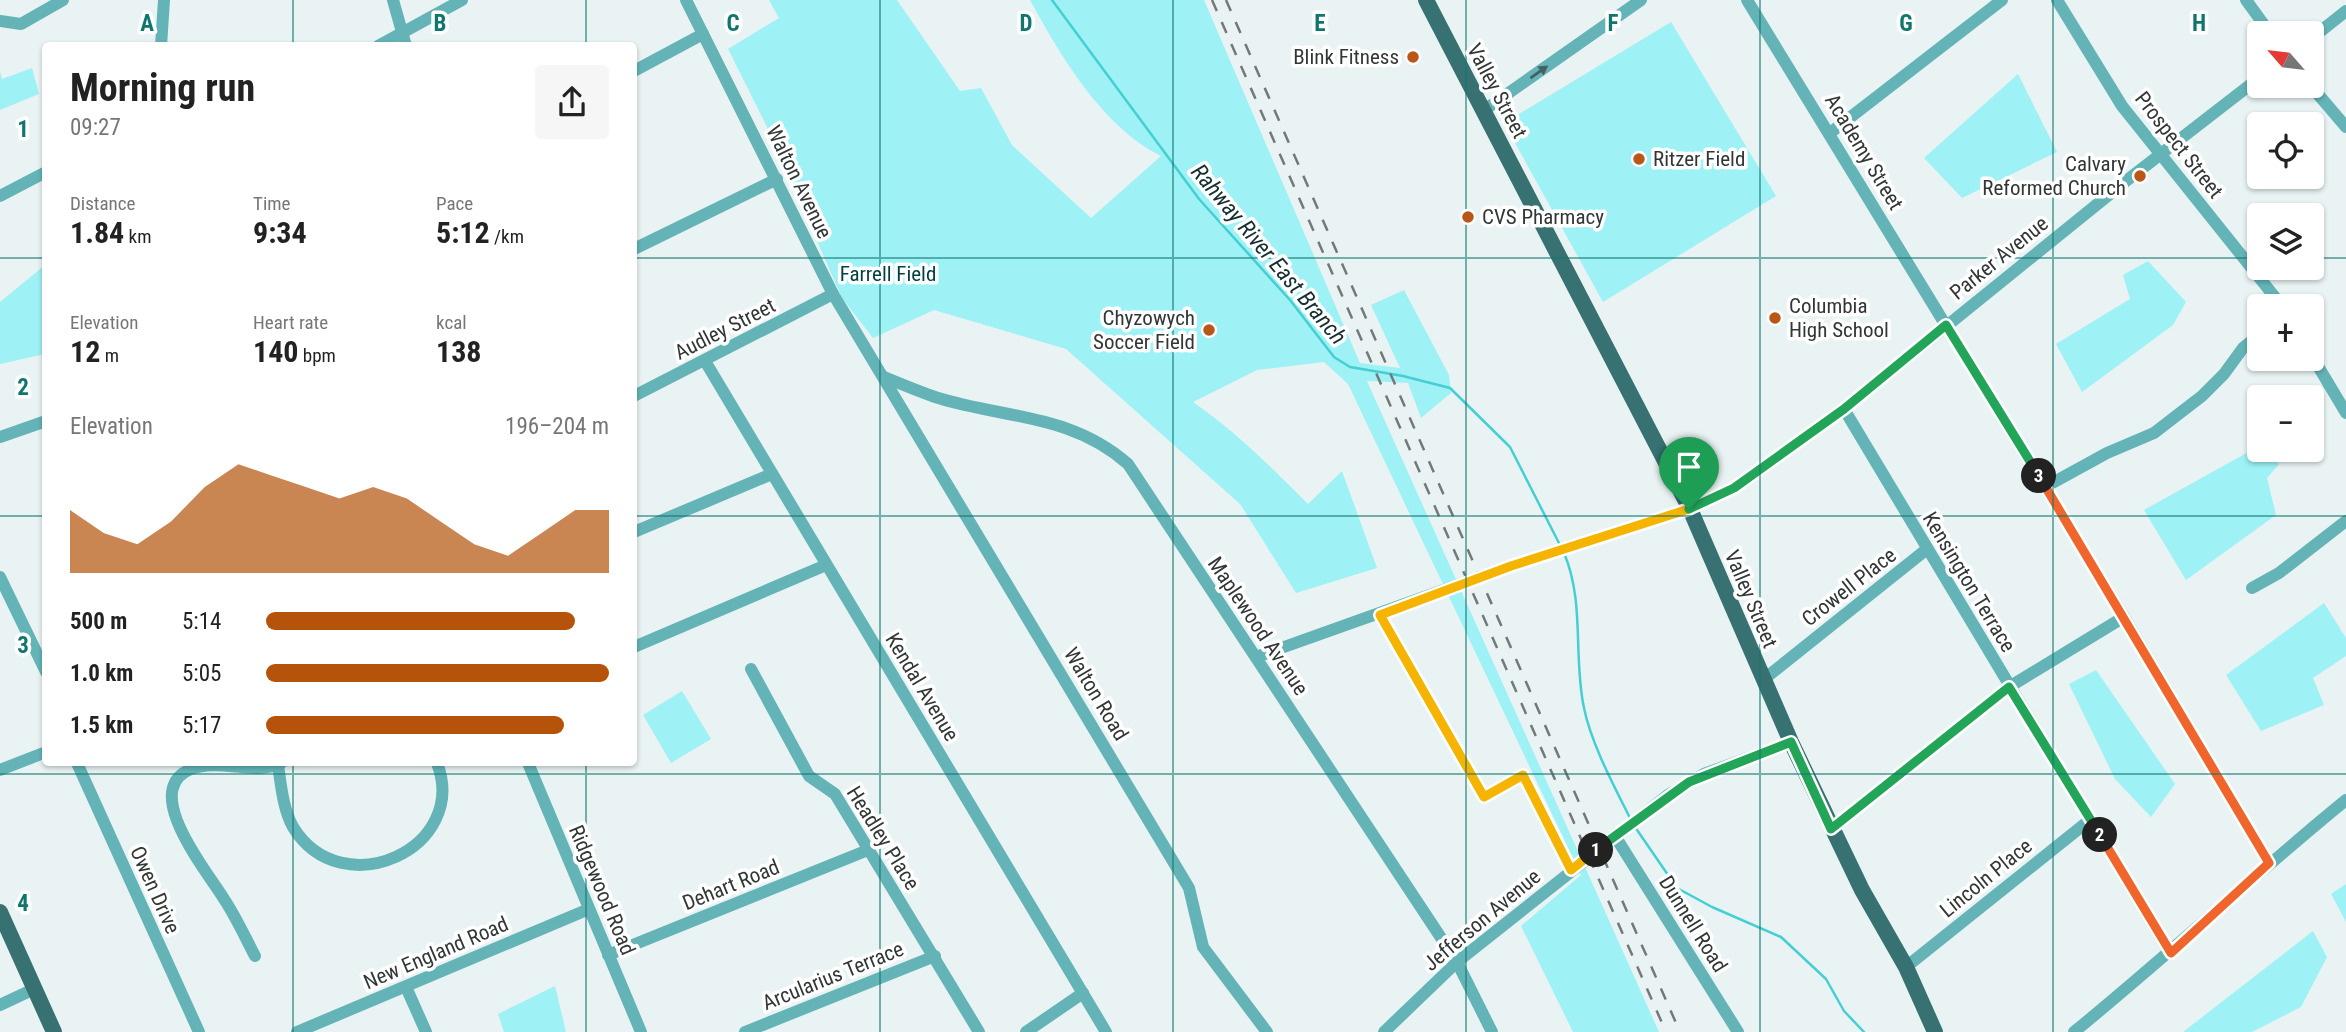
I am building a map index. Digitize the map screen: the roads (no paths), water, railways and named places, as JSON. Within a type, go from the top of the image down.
[{"type":"main road","name":"Valley Street","points":[[1426,0],[1689,509],[1831,829],[1906,967],[1935,1032]]},
{"type":"main road","points":[[0,912],[54,1032]]},
{"type":"street","points":[[0,21],[21,24],[64,0]]},
{"type":"street","points":[[161,42],[164,0]]},
{"type":"street","points":[[393,0],[404,39],[462,0]]},
{"type":"street","name":"Walton Avenue","points":[[686,0],[833,294],[884,377]]},
{"type":"street","points":[[1483,111],[1641,0]]},
{"type":"street","name":"Academy Street","points":[[1747,0],[2124,617],[2269,863]]},
{"type":"street","points":[[1830,133],[2002,0]]},
{"type":"street","name":"Prospect Street","points":[[2057,0],[2122,106],[2272,294]]},
{"type":"street","points":[[2246,0],[2261,21]]},
{"type":"street","points":[[2324,29],[2346,12]]},
{"type":"street","points":[[637,69],[703,34]]},
{"type":"street","name":"Parker Avenue","points":[[1256,657],[1554,552],[1689,509],[1734,488],[1844,409],[2247,87]]},
{"type":"street","points":[[2321,98],[2346,127]]},
{"type":"street","points":[[0,196],[42,174]]},
{"type":"street","points":[[637,248],[777,180]]},
{"type":"street","name":"Audley Street","points":[[637,395],[833,294]]},
{"type":"street","points":[[2045,487],[2107,453],[2154,433],[2202,396],[2224,374],[2247,344]]},
{"type":"street","name":"Kendal Avenue","points":[[705,361],[1107,1032]]},
{"type":"street","points":[[2321,371],[2346,413]]},
{"type":"street","name":"Maplewood Avenue","points":[[884,377],[935,397],[1068,428],[1108,447],[1128,464],[1457,962],[1492,1032]]},
{"type":"street","name":"Walton Road","points":[[884,377],[1189,888],[1203,947],[1267,1032]]},
{"type":"street","name":"Kensington Terrace","points":[[1844,409],[2171,953]]},
{"type":"street","points":[[0,437],[42,422]]},
{"type":"street","points":[[637,531],[772,474]]},
{"type":"street","points":[[2252,589],[2279,573],[2346,521]]},
{"type":"street","name":"Crowell Place","points":[[1763,680],[1927,550]]},
{"type":"street","points":[[637,646],[826,565]]},
{"type":"street","points":[[0,577],[42,664]]},
{"type":"street","points":[[1380,615],[1484,797],[1523,775],[1571,870]]},
{"type":"street","points":[[1831,829],[2009,687],[2124,617]]},
{"type":"street","name":"Headley Place","points":[[751,669],[809,776],[835,794],[979,1032]]},
{"type":"street","name":"Jefferson Avenue","points":[[1384,1032],[1457,962],[1640,816],[1689,782],[1791,742]]},
{"type":"street","points":[[0,770],[42,754]]},
{"type":"street","name":"Owen Drive","points":[[77,766],[199,1032]]},
{"type":"street","points":[[227,766],[201,767],[182,775],[174,790],[176,815],[194,858],[223,896],[255,956]]},
{"type":"street","points":[[279,766],[289,819],[303,840],[330,859],[362,866],[379,864],[402,855],[426,832],[440,802],[441,777],[438,766]]},
{"type":"street","name":"Ridgewood Road","points":[[529,766],[641,1032]]},
{"type":"street","points":[[2074,1032],[2171,953],[2269,863],[2346,800]]},
{"type":"street","name":"Lincoln Place","points":[[1906,967],[2091,819]]},
{"type":"street","name":"Dunnell Road","points":[[1615,836],[1738,1032]]},
{"type":"street","name":"Dehart Road","points":[[608,955],[868,850]]},
{"type":"street","name":"New England Road","points":[[297,1032],[589,909]]},
{"type":"street","name":"Arcularius Terrace","points":[[745,1032],[935,956]]},
{"type":"street","points":[[406,987],[426,1032]]},
{"type":"street","points":[[0,1005],[34,989]]},
{"type":"street","points":[[1026,1032],[1083,993]]},
{"type":"waterway","name":"Rahway River East Branch","points":[[1052,0],[1199,199],[1290,300],[1334,357],[1350,367],[1450,388],[1510,447],[1561,547]]},
{"type":"waterway","name":"Rahway River East Branch","points":[[1564,553],[1577,610],[1579,669],[1587,721],[1630,818]]},
{"type":"waterway","name":"Rahway River East Branch","points":[[1635,827],[1677,888],[1712,907],[1781,937],[1826,979],[1844,1011],[1864,1032]]},
{"type":"railway","points":[[1212,0],[1666,1032]]},
{"type":"railway","points":[[1226,0],[1680,1032]]},
{"type":"place","name":"Blink Fitness","points":[[1413,57]]},
{"type":"place","name":"Ritzer Field","points":[[1639,159]]},
{"type":"place","name":"Calvary Reformed Church","points":[[2140,176]]},
{"type":"place","name":"CVS Pharmacy","points":[[1468,217]]},
{"type":"place","name":"Columbia High School","points":[[1775,318]]},
{"type":"place","name":"Chyzowych Soccer Field","points":[[1209,330]]},
{"type":"park label","name":"Farrell Field","points":[[888,274]]}]
